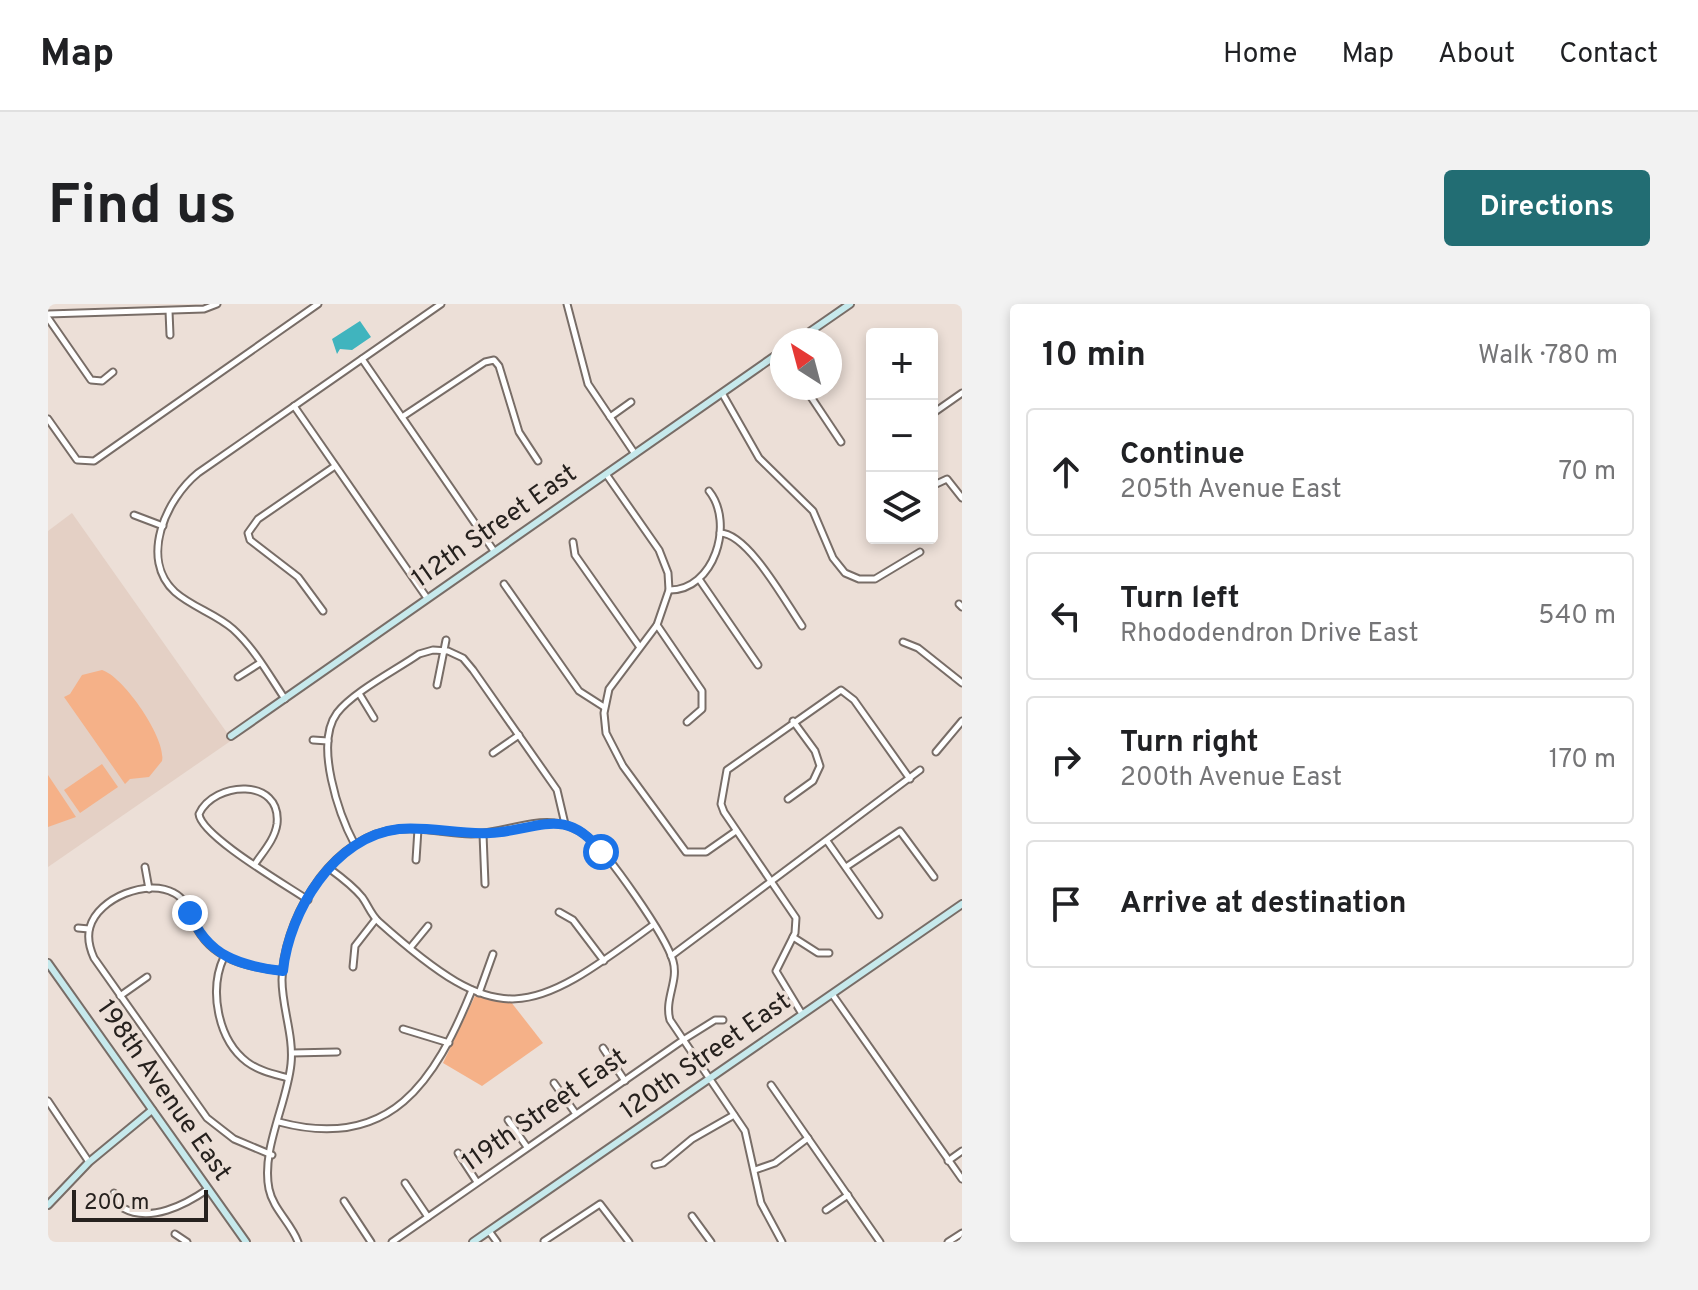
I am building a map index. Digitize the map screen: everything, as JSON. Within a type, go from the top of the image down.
[{"type":"street","points":[[48,316],[169,311],[210,308],[217,304]]},
{"type":"street","points":[[48,419],[73,456],[82,461],[99,458],[318,304]]},
{"type":"street","points":[[285,699],[260,663],[226,624],[178,595],[168,585],[157,555],[163,526],[177,497],[191,479],[441,304]]},
{"type":"street","points":[[567,304],[588,384],[635,454]]},
{"type":"street","points":[[815,328],[850,304]]},
{"type":"street","points":[[169,311],[170,335]]},
{"type":"street","points":[[48,316],[91,380],[102,381],[113,372]]},
{"type":"street","points":[[362,359],[494,551]]},
{"type":"street","name":"112th Street East","points":[[231,736],[770,360]]},
{"type":"street","points":[[402,417],[485,362],[495,361],[519,432],[538,461]]},
{"type":"street","points":[[722,393],[759,458],[808,505],[837,564],[854,578],[880,577],[920,552]]},
{"type":"street","points":[[938,410],[962,393]]},
{"type":"street","points":[[813,400],[841,442]]},
{"type":"street","points":[[610,417],[631,402]]},
{"type":"street","points":[[294,406],[427,598]]},
{"type":"street","points":[[323,611],[298,577],[250,540],[249,532],[258,519],[335,466]]},
{"type":"street","points":[[606,474],[659,550],[668,573],[669,590],[657,625],[614,679],[604,707],[606,733],[611,748],[681,848],[690,854],[706,852],[736,831]]},
{"type":"street","points":[[938,483],[947,479],[962,498]]},
{"type":"street","points":[[669,590],[687,587],[699,579],[715,555],[720,533],[715,501],[709,491]]},
{"type":"street","points":[[134,515],[163,526]]},
{"type":"street","points":[[720,533],[735,536],[745,545],[802,626]]},
{"type":"street","points":[[573,542],[575,555],[639,646]]},
{"type":"street","points":[[699,579],[758,665]]},
{"type":"street","points":[[504,584],[579,691],[604,707]]},
{"type":"street","points":[[657,625],[703,692],[702,709],[687,722]]},
{"type":"street","points":[[437,685],[446,640]]},
{"type":"street","points":[[903,642],[913,645],[962,683]]},
{"type":"street","points":[[355,845],[339,814],[328,741],[336,715],[419,654],[444,651],[463,658],[519,735],[557,790],[563,804],[565,824]]},
{"type":"street","points":[[238,677],[260,663]]},
{"type":"street","points":[[802,1014],[776,971],[797,928],[795,915],[736,831],[721,804],[727,770],[793,721],[836,692],[844,690],[910,779]]},
{"type":"street","points":[[360,695],[374,718]]},
{"type":"street","points":[[788,799],[813,781],[820,766],[815,751],[793,721]]},
{"type":"street","points":[[936,752],[962,721]]},
{"type":"street","points":[[493,753],[519,735]]},
{"type":"street","points":[[313,740],[328,741]]},
{"type":"street","points":[[671,956],[920,770]]},
{"type":"street","points":[[255,864],[277,824],[274,810],[262,794],[246,788],[230,790],[207,803],[199,814],[207,830],[255,864],[308,900]]},
{"type":"street","points":[[298,1242],[270,1191],[272,1155],[292,1053],[283,971],[288,939],[308,900],[330,869],[355,845],[382,832],[418,829],[483,834],[545,822],[565,824],[596,845],[653,925],[671,956],[674,977],[668,1008],[673,1026],[747,1136],[763,1210],[780,1239],[771,1242]]},
{"type":"street","points":[[416,860],[418,829]]},
{"type":"street","points":[[846,867],[900,831],[934,877]]},
{"type":"street","points":[[483,834],[485,884]]},
{"type":"street","points":[[827,841],[879,915]]},
{"type":"street","points":[[145,867],[149,889]]},
{"type":"street","points":[[330,869],[357,891],[376,919],[410,948],[472,990],[509,999],[540,996],[575,982],[653,925]]},
{"type":"street","points":[[272,1155],[234,1139],[207,1118],[94,958],[89,929],[105,906],[133,892],[165,889],[178,896],[200,933],[224,957],[245,966],[283,971]]},
{"type":"street","name":"120th Street East","points":[[473,1242],[962,904]]},
{"type":"street","points":[[559,912],[573,920],[604,961]]},
{"type":"street","points":[[353,967],[355,946],[376,919]]},
{"type":"street","points":[[410,948],[428,926]]},
{"type":"street","points":[[78,928],[89,929]]},
{"type":"street","points":[[793,937],[818,953],[829,953]]},
{"type":"street","points":[[479,993],[493,954]]},
{"type":"street","points":[[224,957],[215,981],[227,1038],[254,1067],[288,1078]]},
{"type":"street","name":"198th Avenue East","points":[[48,963],[246,1242]]},
{"type":"street","points":[[120,996],[147,977]]},
{"type":"street","points":[[279,1122],[331,1129],[382,1115],[423,1085],[449,1043],[472,990]]},
{"type":"street","points":[[832,994],[962,1179]]},
{"type":"street","name":"119th Street East","points":[[392,1242],[683,1040],[715,1020],[723,1020]]},
{"type":"street","points":[[403,1029],[449,1043]]},
{"type":"street","points":[[603,1048],[625,1081]]},
{"type":"street","points":[[292,1053],[337,1052]]},
{"type":"street","points":[[554,1083],[576,1114]]},
{"type":"street","points":[[771,1085],[880,1242]]},
{"type":"street","points":[[48,1101],[89,1162]]},
{"type":"street","points":[[48,1205],[89,1162],[152,1110]]},
{"type":"street","points":[[655,1165],[734,1115]]},
{"type":"street","points":[[508,1120],[527,1147]]},
{"type":"street","points":[[755,1170],[775,1163],[808,1138]]},
{"type":"street","points":[[948,1161],[962,1151]]},
{"type":"street","points":[[458,1153],[477,1182]]},
{"type":"street","points":[[405,1183],[428,1217]]},
{"type":"street","points":[[114,1193],[126,1210],[146,1214],[187,1203],[208,1189]]},
{"type":"street","points":[[826,1210],[848,1195]]},
{"type":"street","points":[[344,1201],[371,1242]]},
{"type":"street","points":[[544,1241],[600,1204],[629,1242]]},
{"type":"street","points":[[692,1216],[711,1242]]},
{"type":"street","points":[[489,1231],[497,1242]]},
{"type":"street","points":[[948,1242],[962,1233]]},
{"type":"street","points":[[175,1234],[187,1242]]},
{"type":"shaded area","points":[[72,513],[232,740],[48,867],[48,531]]},
{"type":"shaded area","points":[[102,670],[132,696],[158,738],[162,761],[149,777],[130,779],[125,784],[64,697],[70,694],[82,675]]},
{"type":"shaded area","points":[[102,764],[118,787],[80,813],[64,790]]},
{"type":"shaded area","points":[[48,775],[76,817],[48,827]]},
{"type":"shaded area","points":[[475,996],[511,1002],[543,1043],[482,1086],[443,1063]]},
{"type":"water","points":[[360,321],[371,337],[352,350],[340,349],[337,354],[332,339]]},
{"type":"route","points":[[190,913],[204,939],[224,957],[245,966],[283,971],[288,939],[314,890],[346,851],[382,832],[418,829],[467,834],[496,833],[552,822],[578,830],[601,852]]}]
